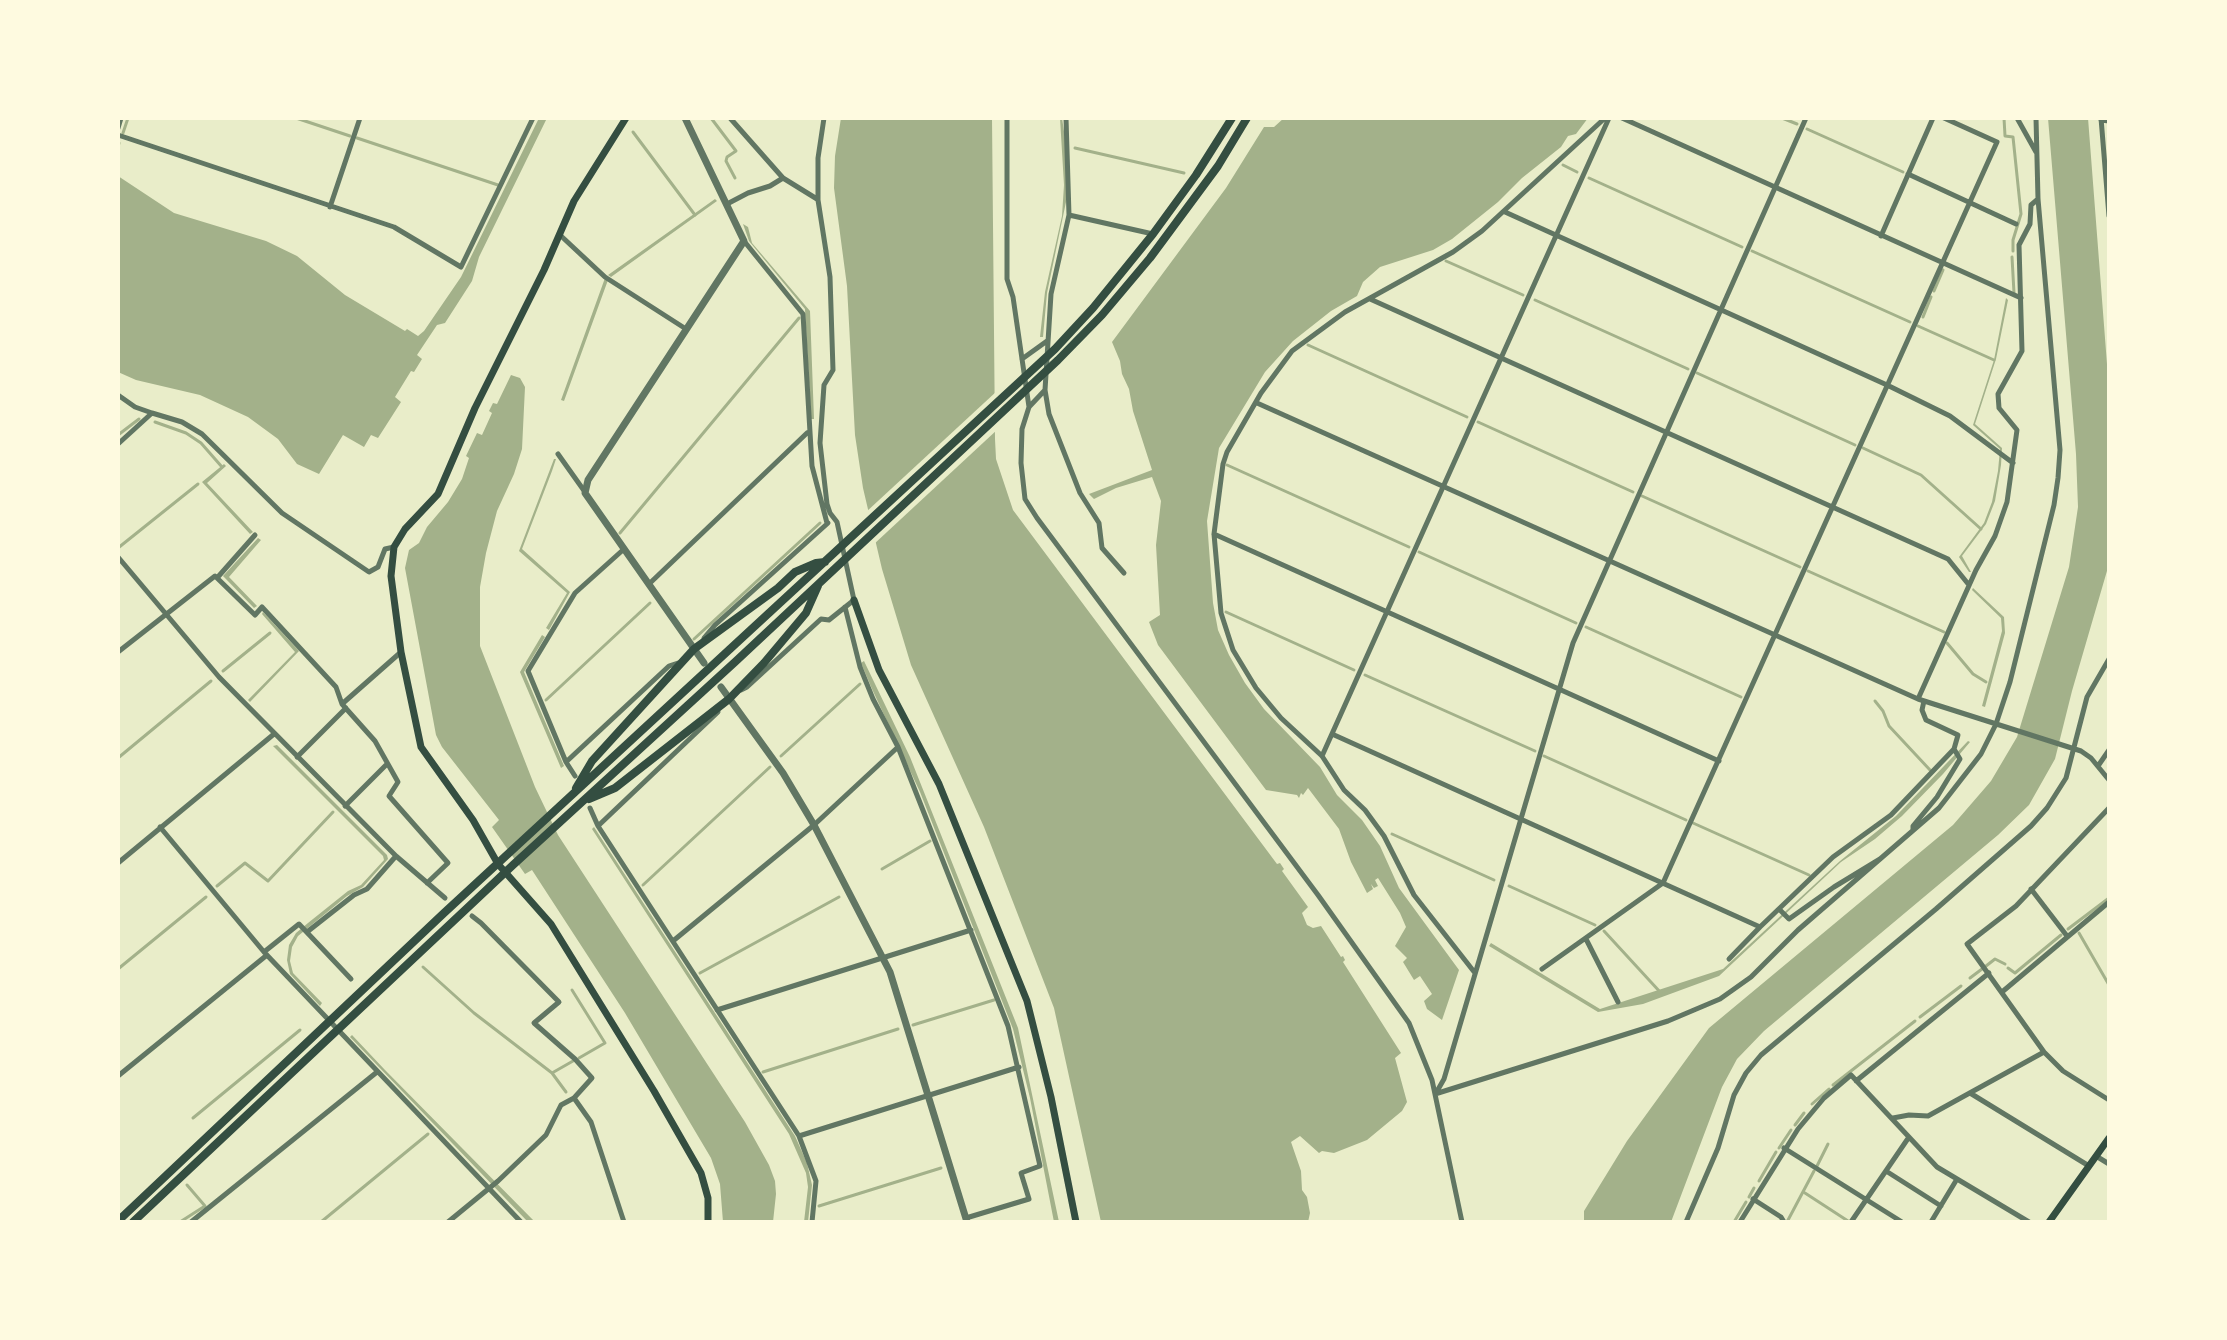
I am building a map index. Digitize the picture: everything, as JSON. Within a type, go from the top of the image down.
[{"type":"main road","points":[[626,118],[574,201],[509,344],[475,408],[438,494],[405,529],[394,547],[391,576],[401,652],[421,747],[473,820],[498,864],[551,924],[690,1151],[701,1173],[708,1198],[708,1222]]},
{"type":"main road","points":[[118,1221],[498,864],[1055,349],[1153,234],[1232,118]]},
{"type":"main road","points":[[587,804],[1102,315],[1150,258],[1218,166],[1247,118]]},
{"type":"main road","points":[[572,796],[592,761],[694,649],[778,588],[795,572],[829,559]]},
{"type":"main road","points":[[133,1222],[565,818],[615,788],[730,700],[806,613],[820,581]]},
{"type":"main road","points":[[854,600],[879,670],[939,784],[1027,1001],[1057,1122],[1076,1222]]},
{"type":"main road","points":[[2049,1222],[2109,1138]]},
{"type":"street","points":[[118,128],[121,118]]},
{"type":"street","points":[[330,207],[360,118]]},
{"type":"street","points":[[118,135],[394,227],[461,267],[532,118]]},
{"type":"street","points":[[685,118],[744,241],[802,309],[808,432],[812,466],[827,523]]},
{"type":"street","points":[[732,118],[783,178],[818,200]]},
{"type":"street","points":[[598,826],[730,700],[821,619],[829,620],[854,600],[837,522],[827,504],[820,443],[824,385],[833,370],[830,277],[818,200],[818,158],[824,118]]},
{"type":"street","points":[[1007,118],[1007,279],[1013,297],[1029,407],[1019,442],[1025,499],[1409,1023],[1432,1080],[1462,1222]]},
{"type":"street","points":[[1066,118],[1069,215],[1051,294],[1045,390],[1049,414],[1080,493],[1099,523],[1102,548],[1124,573]]},
{"type":"street","points":[[1475,973],[1414,895],[1384,836],[1365,810],[1344,790],[1322,756],[1281,718],[1256,688],[1233,650],[1221,613],[1214,534],[1223,464],[1261,393],[1292,351],[1369,299],[1453,252],[1505,212],[1607,118]]},
{"type":"street","points":[[1322,756],[1557,236],[1607,118]]},
{"type":"street","points":[[1622,118],[2021,298]]},
{"type":"street","points":[[1435,1094],[1444,1079],[1573,643],[1806,118]]},
{"type":"street","points":[[1881,236],[1933,118]]},
{"type":"street","points":[[1542,969],[1663,883],[1997,142],[1959,121],[1944,118]]},
{"type":"street","points":[[2017,118],[2037,153]]},
{"type":"street","points":[[1435,1094],[1668,1021],[1720,999],[1751,977],[1798,930],[1913,832],[1955,791],[1981,754],[1998,725],[2010,682],[2058,478],[2060,450],[2038,199],[2036,118]]},
{"type":"street","points":[[2109,121],[2101,119],[2109,216]]},
{"type":"street","points":[[1908,174],[2016,224]]},
{"type":"street","points":[[727,204],[783,178]]},
{"type":"street","points":[[1913,832],[1913,826],[1937,797],[1957,752],[1958,735],[1926,720],[1921,700],[1969,585],[1995,536],[2007,502],[2017,430],[1999,408],[1998,394],[2022,351],[2019,245],[2030,224],[2031,205],[2038,199]]},
{"type":"street","points":[[1505,212],[1957,419],[2013,463]]},
{"type":"street","points":[[1069,215],[1153,234]]},
{"type":"street","points":[[560,235],[605,277],[686,329]]},
{"type":"street","points":[[585,493],[588,480],[744,241]]},
{"type":"street","points":[[1369,299],[1948,559],[1969,585]]},
{"type":"street","points":[[1022,359],[1047,341]]},
{"type":"street","points":[[1029,407],[1045,390]]},
{"type":"street","points":[[118,395],[135,407],[182,422],[202,434],[282,513],[369,572],[378,567],[385,549],[394,547]]},
{"type":"street","points":[[1257,403],[1921,700],[2072,748],[2091,758],[2109,780]]},
{"type":"street","points":[[118,444],[152,413]]},
{"type":"street","points":[[649,584],[808,432]]},
{"type":"street","points":[[558,454],[704,663]]},
{"type":"street","points":[[694,649],[715,625],[827,523],[837,522]]},
{"type":"street","points":[[1214,534],[1719,761]]},
{"type":"street","points":[[217,578],[255,535]]},
{"type":"street","points":[[575,776],[566,762],[528,671],[575,593],[624,549]]},
{"type":"street","points":[[118,557],[219,677],[396,856],[445,898]]},
{"type":"street","points":[[118,652],[211,578],[217,578],[255,615],[262,607],[336,687],[344,706],[375,741],[398,782],[389,796],[448,863],[427,883]]},
{"type":"street","points":[[721,687],[783,773],[814,825],[890,972],[966,1220],[1029,1199],[1021,1173],[1040,1166],[1008,1026],[898,747],[860,667],[845,607]]},
{"type":"street","points":[[297,757],[344,706],[401,652]]},
{"type":"street","points":[[566,762],[669,666],[682,662]]},
{"type":"street","points":[[1686,1222],[1718,1148],[1734,1095],[1753,1064],[2031,826],[2047,808],[2066,778],[2083,709],[2107,664]]},
{"type":"street","points":[[118,863],[274,734]]},
{"type":"street","points":[[1332,734],[1760,927]]},
{"type":"street","points":[[673,941],[814,825],[898,747]]},
{"type":"street","points":[[2098,766],[2109,750]]},
{"type":"street","points":[[1729,959],[1833,857],[1891,815],[1957,752]]},
{"type":"street","points":[[345,806],[387,764]]},
{"type":"street","points":[[587,804],[598,826],[799,1136],[816,1181],[812,1222]]},
{"type":"street","points":[[2109,808],[2016,906],[1967,944],[2044,1052],[2063,1071],[2109,1100]]},
{"type":"street","points":[[160,827],[265,954],[491,1187],[521,1222]]},
{"type":"street","points":[[1780,910],[1789,919],[1887,855]]},
{"type":"street","points":[[305,930],[367,889],[396,856]]},
{"type":"street","points":[[2031,889],[2067,936]]},
{"type":"street","points":[[2002,992],[2109,902]]},
{"type":"street","points":[[448,1222],[498,1181],[546,1135],[561,1105],[574,1098],[592,1078],[534,1023],[559,1002],[472,916]]},
{"type":"street","points":[[118,1076],[299,924],[351,979]]},
{"type":"street","points":[[717,1010],[971,930]]},
{"type":"street","points":[[1586,939],[1618,1002]]},
{"type":"street","points":[[1856,1081],[1989,973]]},
{"type":"street","points":[[1892,1118],[1928,1116],[2044,1052]]},
{"type":"street","points":[[799,1136],[1019,1067]]},
{"type":"street","points":[[191,1222],[377,1072]]},
{"type":"street","points":[[1740,1222],[1784,1148],[1824,1098],[1851,1075],[1937,1167],[2029,1222]]},
{"type":"street","points":[[1970,1093],[2089,1166]]},
{"type":"street","points":[[574,1098],[591,1122],[624,1222]]},
{"type":"street","points":[[1851,1222],[1909,1137]]},
{"type":"street","points":[[1784,1148],[1902,1222]]},
{"type":"street","points":[[2096,1156],[2109,1164]]},
{"type":"street","points":[[1886,1171],[1941,1206]]},
{"type":"street","points":[[1931,1222],[1957,1179]]},
{"type":"street","points":[[1753,1199],[1784,1222]]},
{"type":"shaded area","points":[[539,118],[547,118],[479,257],[472,281],[445,323],[437,325],[417,355],[422,359],[395,397],[401,402],[378,438],[371,435],[364,447],[343,435],[319,474],[297,464],[278,439],[248,417],[200,395],[136,380],[118,372],[118,176],[174,213],[266,241],[297,256],[345,295],[418,336],[461,277]]},
{"type":"shaded area","points":[[841,118],[992,118],[996,459],[1013,510],[1277,864],[1280,863],[1284,869],[1282,871],[1308,907],[1302,913],[1307,925],[1313,928],[1321,926],[1343,956],[1343,962],[1401,1053],[1395,1058],[1407,1102],[1402,1111],[1367,1140],[1334,1153],[1319,1153],[1300,1136],[1291,1142],[1301,1171],[1302,1190],[1307,1197],[1308,1222],[1101,1222],[1054,1008],[984,827],[911,665],[882,569],[863,488],[855,435],[847,286],[834,188]]},
{"type":"shaded area","points":[[1060,118],[1066,145],[1066,202],[1047,293],[1043,337],[1040,337],[1045,292],[1062,216],[1064,185]]},
{"type":"shaded area","points":[[1284,118],[1588,118],[1576,134],[1568,136],[1561,147],[1452,239],[1433,250],[1380,267],[1363,282],[1357,296],[1331,311],[1293,341],[1265,372],[1219,448],[1207,521],[1213,603],[1218,630],[1229,655],[1264,709],[1320,767],[1337,795],[1362,820],[1380,846],[1399,888],[1459,970],[1442,1020],[1427,1009],[1424,1001],[1432,994],[1420,976],[1414,980],[1403,962],[1407,958],[1395,946],[1406,927],[1378,878],[1375,880],[1378,886],[1374,888],[1371,884],[1373,889],[1367,893],[1339,829],[1308,788],[1299,798],[1297,795],[1266,790],[1158,645],[1149,622],[1160,615],[1156,545],[1161,501],[1152,477],[1116,488],[1094,499],[1089,494],[1152,470],[1112,342],[1226,188],[1264,127],[1274,127]]},
{"type":"shaded area","points":[[2048,118],[2088,118],[2109,390],[2109,564],[2055,759],[2029,805],[1998,835],[1764,1031],[1737,1059],[1722,1087],[1671,1222],[1584,1222],[1584,1211],[1627,1141],[1709,1028],[1953,825],[1991,781],[2017,737],[2069,567],[2078,507]]},
{"type":"shaded area","points":[[715,199],[717,201],[611,277],[608,275]]},
{"type":"shaded area","points":[[743,224],[748,227],[752,243],[810,311],[814,419],[811,419],[805,309],[749,241]]},
{"type":"shaded area","points":[[605,278],[608,280],[564,401],[561,400]]},
{"type":"shaded area","points":[[2006,298],[1996,359],[1975,424],[2002,448],[2001,465],[1995,501],[1986,524],[1962,556],[1969,572],[1959,557],[1984,523],[1992,502],[2000,449],[1973,425],[1994,360]]},
{"type":"shaded area","points":[[511,375],[520,378],[525,387],[522,449],[497,511],[486,553],[480,587],[480,646],[535,787],[558,835],[745,1122],[769,1165],[776,1194],[773,1222],[723,1222],[720,1184],[711,1158],[625,1013],[532,870],[525,874],[492,827],[499,820],[436,735],[405,568],[409,550],[419,543],[462,479],[469,458],[466,456],[477,433],[482,435],[492,413],[489,411],[493,403],[497,404]]},
{"type":"shaded area","points":[[554,459],[522,549],[570,592],[549,630],[546,628],[567,593],[519,551]]},
{"type":"shaded area","points":[[224,464],[226,466],[207,483],[253,532],[250,534],[202,482]]},
{"type":"shaded area","points":[[258,538],[261,540],[229,577],[257,606],[254,608],[223,576]]},
{"type":"shaded area","points":[[1973,588],[2004,617],[2005,633],[1985,707],[1982,706],[2002,631],[2001,618]]},
{"type":"shaded area","points":[[263,612],[299,651],[250,702],[248,700],[295,652]]},
{"type":"shaded area","points":[[542,635],[545,637],[524,672],[564,766],[561,768],[520,672]]},
{"type":"shaded area","points":[[864,661],[910,757],[1018,1028],[1059,1222],[1054,1222],[1013,1029],[920,792],[861,663]]},
{"type":"shaded area","points":[[1968,741],[1943,774],[1902,816],[1841,862],[1719,976],[1643,1004],[1598,1012],[1489,946],[1491,943],[1600,1009],[1723,969],[1840,861],[1896,816]]},
{"type":"shaded area","points":[[277,745],[388,859],[363,887],[347,896],[298,936],[292,947],[290,961],[293,973],[322,1003],[320,1006],[290,974],[287,960],[289,945],[296,933],[348,891],[361,885],[384,860],[273,746]]},
{"type":"shaded area","points":[[594,827],[795,1136],[807,1163],[812,1185],[808,1222],[804,1222],[808,1187],[806,1173],[789,1134],[592,829]]},
{"type":"shaded area","points":[[352,1035],[535,1222],[528,1222],[350,1037]]},
{"type":"pier","points":[[997,391],[998,429],[873,545],[865,513]]},
{"type":"waterway","points":[[123,133],[128,118]]},
{"type":"waterway","points":[[296,118],[350,136]]},
{"type":"waterway","points":[[711,118],[736,151],[726,161],[735,178]]},
{"type":"waterway","points":[[1782,118],[1797,124]]},
{"type":"waterway","points":[[2004,118],[2005,136],[2013,137],[2021,214],[2013,251]]},
{"type":"waterway","points":[[1807,129],[1903,172]]},
{"type":"waterway","points":[[633,132],[695,215]]},
{"type":"waterway","points":[[357,138],[498,185]]},
{"type":"waterway","points":[[118,147],[119,143]]},
{"type":"waterway","points":[[1075,148],[1184,173]]},
{"type":"waterway","points":[[1563,165],[1577,172]]},
{"type":"waterway","points":[[1589,178],[1742,247]]},
{"type":"waterway","points":[[1752,251],[1910,322]]},
{"type":"waterway","points":[[2012,257],[2014,293]]},
{"type":"waterway","points":[[1446,261],[1523,295]]},
{"type":"waterway","points":[[1934,291],[1943,270]]},
{"type":"waterway","points":[[1923,317],[1931,297]]},
{"type":"waterway","points":[[1535,300],[1688,369]]},
{"type":"waterway","points":[[620,533],[799,318]]},
{"type":"waterway","points":[[1918,326],[1994,360]]},
{"type":"waterway","points":[[1308,345],[1467,417]]},
{"type":"waterway","points":[[1697,373],[1855,445]]},
{"type":"waterway","points":[[118,435],[139,419]]},
{"type":"waterway","points":[[155,422],[186,433],[201,443],[222,467]]},
{"type":"waterway","points":[[1478,422],[1633,492]]},
{"type":"waterway","points":[[1863,448],[1921,475],[1981,529]]},
{"type":"waterway","points":[[1227,465],[1409,547]]},
{"type":"waterway","points":[[118,548],[198,484]]},
{"type":"waterway","points":[[1642,496],[1800,567]]},
{"type":"waterway","points":[[694,639],[820,523]]},
{"type":"waterway","points":[[1419,552],[1576,623]]},
{"type":"waterway","points":[[1808,571],[1944,632]]},
{"type":"waterway","points":[[546,700],[650,603]]},
{"type":"waterway","points":[[1226,612],[1354,670]]},
{"type":"waterway","points":[[1586,627],[1741,697]]},
{"type":"waterway","points":[[223,671],[270,633]]},
{"type":"waterway","points":[[1947,643],[1973,674],[1986,682]]},
{"type":"waterway","points":[[1365,675],[1535,751]]},
{"type":"waterway","points":[[118,758],[211,681]]},
{"type":"waterway","points":[[781,756],[860,684]]},
{"type":"waterway","points":[[1875,701],[1889,726],[1930,770]]},
{"type":"waterway","points":[[1544,756],[1686,820]]},
{"type":"waterway","points":[[643,885],[770,767]]},
{"type":"waterway","points":[[217,886],[245,863],[268,881],[333,812]]},
{"type":"waterway","points":[[1693,823],[1809,875]]},
{"type":"waterway","points":[[1392,834],[1494,880]]},
{"type":"waterway","points":[[882,869],[930,841]]},
{"type":"waterway","points":[[1509,886],[1595,925]]},
{"type":"waterway","points":[[118,969],[206,897]]},
{"type":"waterway","points":[[700,973],[839,897]]},
{"type":"waterway","points":[[2068,929],[2109,898]]},
{"type":"waterway","points":[[1604,931],[1661,993]]},
{"type":"waterway","points":[[2079,933],[2109,985]]},
{"type":"waterway","points":[[2008,968],[2015,973],[2061,935]]},
{"type":"waterway","points":[[1986,966],[1995,959],[2005,964]]},
{"type":"waterway","points":[[423,967],[474,1013],[552,1073],[566,1092]]},
{"type":"waterway","points":[[1970,978],[1982,969]]},
{"type":"waterway","points":[[1920,1017],[1961,986]]},
{"type":"waterway","points":[[572,990],[605,1043],[579,1058]]},
{"type":"waterway","points":[[913,1025],[994,1000]]},
{"type":"waterway","points":[[1833,1085],[1915,1021]]},
{"type":"waterway","points":[[763,1072],[898,1029]]},
{"type":"waterway","points":[[193,1118],[300,1030]]},
{"type":"waterway","points":[[552,1073],[573,1061]]},
{"type":"waterway","points":[[1812,1104],[1829,1089]]},
{"type":"waterway","points":[[1795,1125],[1804,1113]]},
{"type":"waterway","points":[[1779,1148],[1791,1130]]},
{"type":"waterway","points":[[321,1222],[428,1134]]},
{"type":"waterway","points":[[1817,1166],[1828,1144]]},
{"type":"waterway","points":[[1759,1181],[1776,1152]]},
{"type":"waterway","points":[[819,1206],[941,1168]]},
{"type":"waterway","points":[[1787,1222],[1814,1171]]},
{"type":"waterway","points":[[180,1222],[205,1206],[187,1185]]},
{"type":"waterway","points":[[1749,1197],[1754,1188]]},
{"type":"waterway","points":[[1805,1193],[1848,1221]]},
{"type":"waterway","points":[[1734,1222],[1746,1202]]}]
